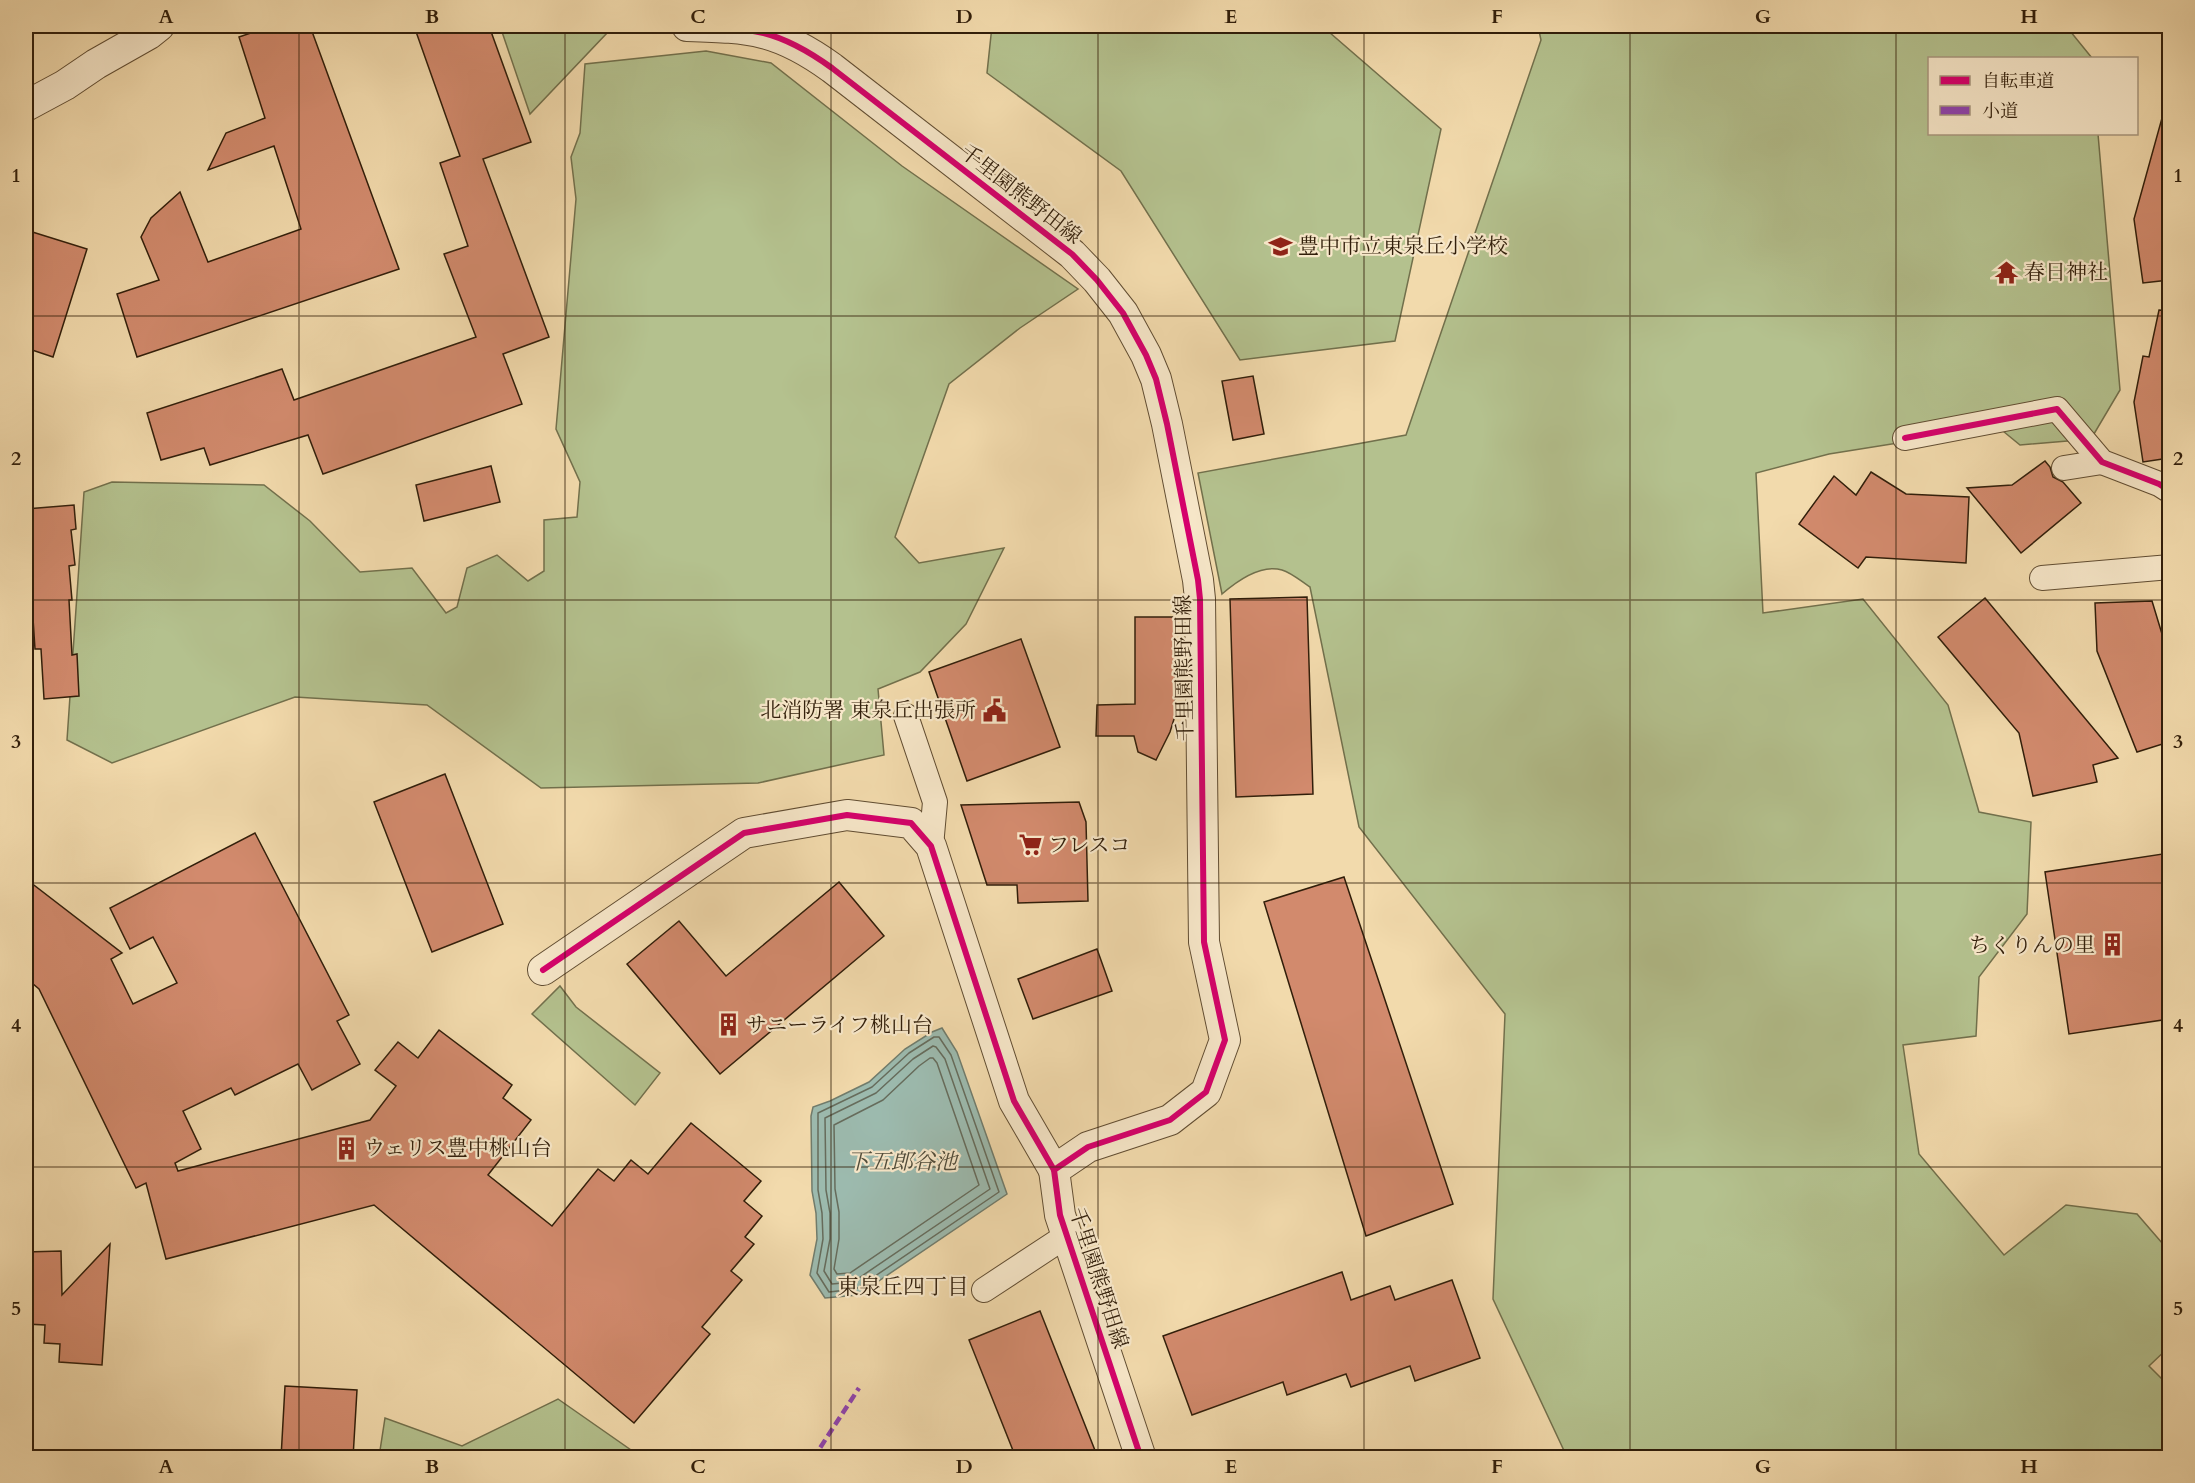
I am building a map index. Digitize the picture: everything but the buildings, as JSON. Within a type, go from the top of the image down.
[{"type":"street","points":[[26,106],[65,85],[159,26]]},
{"type":"street","name":"千里園熊野田線","points":[[687,26],[747,28],[767,33],[790,41],[832,68],[1072,254],[1097,280],[1123,313],[1146,355],[1155,379],[1167,424],[1200,599],[1204,942],[1225,1040],[1206,1092],[1170,1120],[1088,1147],[1054,1170],[1060,1215],[1066,1236],[1141,1458]]},
{"type":"street","points":[[1905,438],[2057,409],[2102,462],[2159,484],[2169,491]]},
{"type":"street","points":[[2064,468],[2102,462]]},
{"type":"street","points":[[2042,578],[2169,567]]},
{"type":"street","points":[[906,716],[935,802],[932,846],[1014,1101],[1054,1170]]},
{"type":"street","points":[[543,970],[744,833],[847,815],[911,823],[932,846]]},
{"type":"street","points":[[984,1290],[1066,1236]]},
{"type":"green space","points":[[500,26],[604,26],[607,33],[530,114]]},
{"type":"green space","points":[[992,26],[1322,26],[1441,129],[1395,341],[1240,360],[1121,171],[987,73]]},
{"type":"green space","points":[[1538,26],[2066,26],[2091,57],[1928,57],[1928,135],[2098,135],[2120,390],[2091,439],[2020,445],[1998,427],[1829,454],[1756,473],[1763,613],[1863,599],[1948,705],[1979,812],[2031,822],[2027,914],[1979,977],[1976,1036],[1903,1045],[1919,1154],[2004,1255],[2066,1205],[2137,1214],[2169,1251],[2169,1347],[2149,1366],[2169,1386],[2169,1457],[1567,1457],[1493,1299],[1505,1014],[1359,827],[1310,587],[1286,571],[1266,569],[1242,579],[1222,594],[1198,473],[1406,435],[1541,40]]},
{"type":"green space","points":[[706,51],[771,63],[902,166],[1078,289],[1020,328],[949,384],[895,537],[919,563],[1004,548],[966,624],[920,672],[878,689],[884,755],[758,783],[541,788],[427,705],[295,697],[112,763],[67,740],[84,492],[112,482],[264,485],[310,521],[360,572],[412,568],[446,613],[457,607],[467,568],[497,555],[528,581],[544,571],[544,520],[577,517],[580,482],[556,429],[576,199],[571,157],[580,133],[585,64]]},
{"type":"green space","points":[[560,986],[576,1007],[660,1073],[635,1105],[532,1014]]},
{"type":"green space","points":[[558,1399],[641,1457],[379,1457],[385,1418],[462,1446]]},
{"type":"water","name":"下五郎谷池","points":[[942,1028],[957,1052],[1007,1194],[858,1295],[825,1298],[810,1275],[817,1239],[812,1191],[811,1116],[813,1107],[869,1082],[905,1049]]},
{"type":"marked path","points":[[812,1458],[859,1388]]},
{"type":"cycle path","points":[[687,26],[729,28],[764,33],[796,45],[832,68],[1072,254],[1097,280],[1123,313],[1156,379],[1167,424],[1200,599],[1204,942],[1225,1040],[1206,1092],[1170,1120],[1088,1147],[1054,1170],[1060,1215],[1141,1458]]},
{"type":"cycle path","points":[[1905,438],[2057,409],[2102,462],[2159,484],[2170,491]]},
{"type":"cycle path","points":[[543,970],[744,833],[847,815],[911,823],[931,846],[1014,1101],[1054,1170]]},
{"type":"place","name":"豊中市立東泉丘小学校","points":[[1280,246]]},
{"type":"place","name":"春日神社","points":[[2006,272]]},
{"type":"place","name":"北消防署 東泉丘出張所","points":[[994,710]]},
{"type":"place","name":"フレスコ","points":[[1030,845]]},
{"type":"place","name":"ちくりんの里","points":[[2113,945]]},
{"type":"place","name":"サニーライフ桃山台","points":[[728,1025]]},
{"type":"place","name":"ウェリス豊中桃山台","points":[[346,1148]]},
{"type":"district","name":"東泉丘四丁目","points":[[903,1286]]}]
